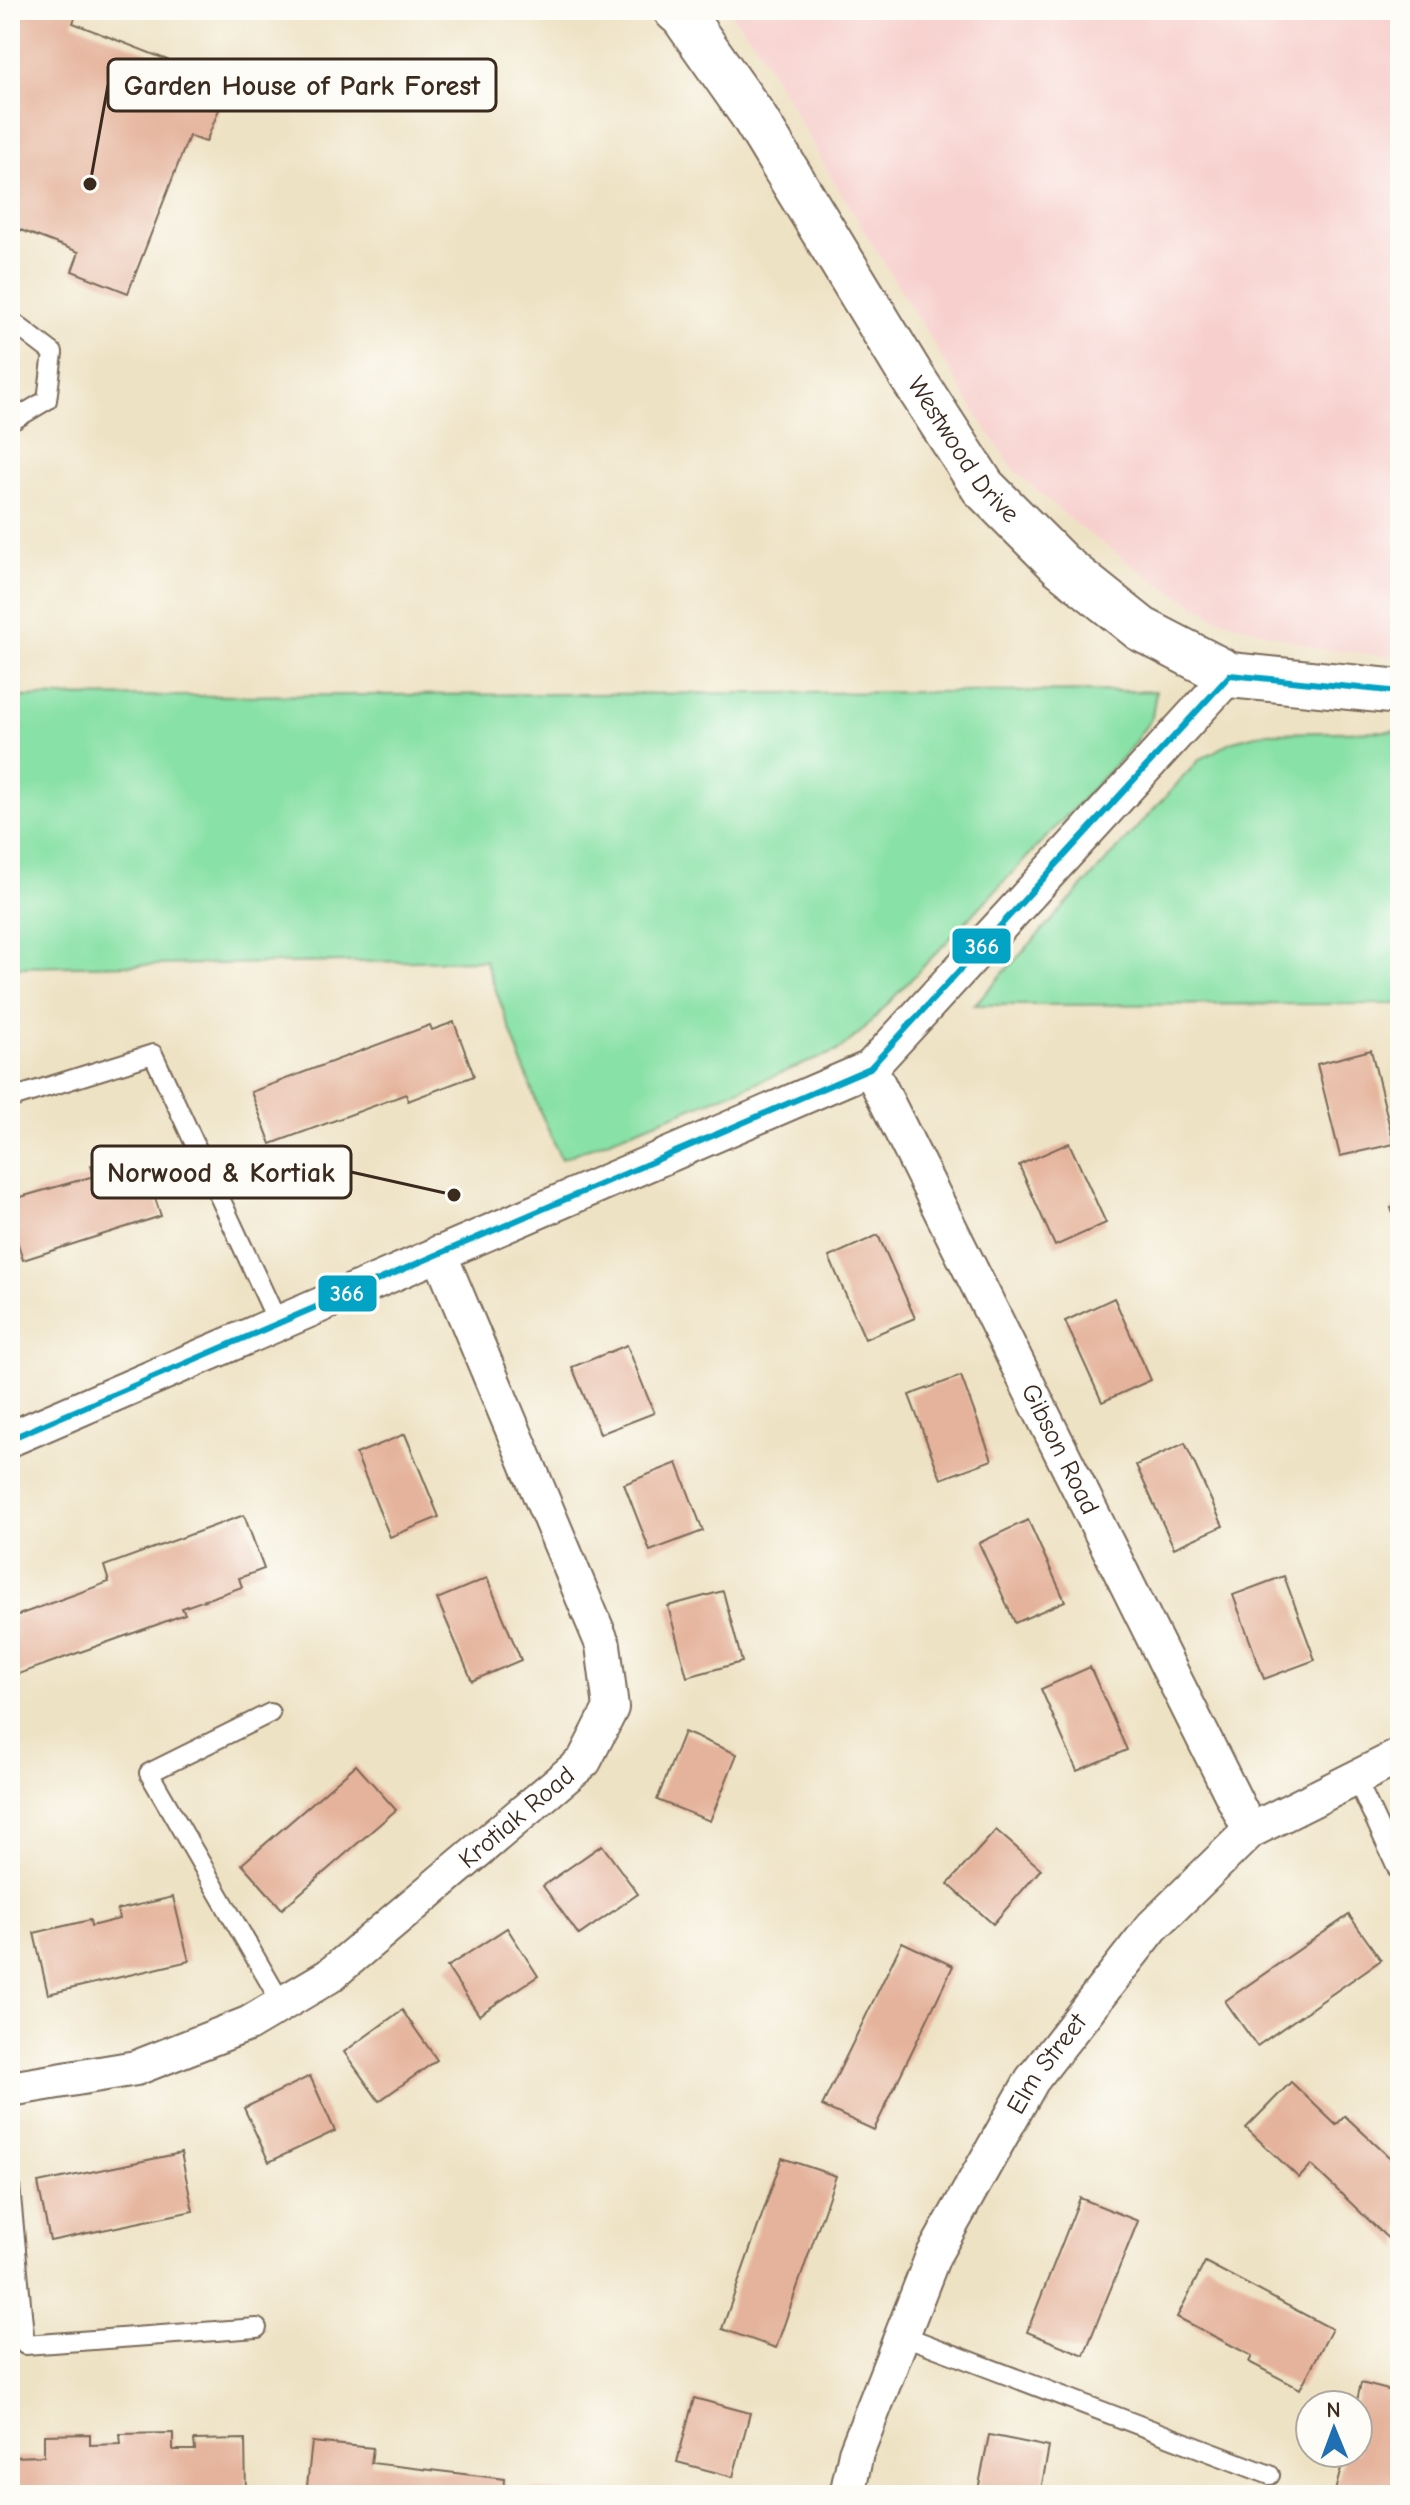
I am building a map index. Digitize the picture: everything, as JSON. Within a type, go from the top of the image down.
[{"type":"street","name":"Westwood Drive","points":[[676,10],[752,114],[912,377],[983,487],[1061,565],[1141,629],[1230,675],[1400,692]]},
{"type":"street","points":[[10,1439],[870,1068],[1230,675]]},
{"type":"street","name":"Gibson Road","points":[[870,1068],[1250,1831]]},
{"type":"street","name":"Krotiak Road","points":[[10,2089],[136,2068],[248,2024],[329,1976],[584,1761],[611,1708],[603,1645],[439,1253]]},
{"type":"street","name":"Elm Street","points":[[847,2495],[856,2453],[933,2256],[1032,2080],[1152,1927],[1250,1831],[1400,1756]]},
{"type":"lane","points":[[10,320],[53,353],[47,400],[10,422]]},
{"type":"lane","points":[[12,1098],[153,1054],[278,1323]]},
{"type":"lane","points":[[270,1713],[149,1773],[282,2004]]},
{"type":"lane","points":[[1356,1778],[1400,1874]]},
{"type":"lane","points":[[10,2186],[25,2345],[257,2328]]},
{"type":"lane","points":[[902,2335],[1270,2475]]},
{"type":"shaded area","points":[[728,10],[1400,10],[1400,657],[1320,649],[1217,618],[1149,577],[1073,522],[1016,472],[980,420],[826,168],[756,44]]},
{"type":"green space","points":[[1156,691],[1152,717],[1130,749],[859,1034],[837,1051],[561,1159],[538,1107],[485,960],[10,967],[10,697]]},
{"type":"green space","points":[[1400,731],[1400,1004],[974,1005],[1199,760],[1233,741],[1264,733]]},
{"type":"building","points":[[12,10],[78,10],[73,23],[229,84],[206,142],[189,136],[128,293],[72,271],[79,252],[10,226]]},
{"type":"building","points":[[454,1022],[474,1076],[408,1101],[406,1094],[271,1144],[251,1092],[430,1025],[432,1030]]},
{"type":"building","points":[[1371,1050],[1394,1144],[1340,1156],[1317,1064]]},
{"type":"building","points":[[1069,1143],[1106,1223],[1055,1246],[1019,1165]]},
{"type":"building","points":[[139,1150],[161,1216],[23,1260],[10,1218],[10,1200],[94,1176],[91,1166]]},
{"type":"building","points":[[1400,1205],[1400,1232],[1399,1232],[1391,1208]]},
{"type":"building","points":[[878,1235],[915,1318],[865,1339],[829,1257]]},
{"type":"building","points":[[1114,1298],[1151,1380],[1102,1402],[1065,1321]]},
{"type":"building","points":[[627,1345],[654,1413],[600,1434],[572,1367]]},
{"type":"building","points":[[961,1376],[992,1460],[941,1479],[909,1395]]},
{"type":"building","points":[[405,1434],[439,1517],[390,1537],[356,1454]]},
{"type":"building","points":[[1185,1443],[1223,1526],[1174,1548],[1136,1465]]},
{"type":"building","points":[[677,1463],[703,1531],[650,1551],[624,1484]]},
{"type":"building","points":[[244,1515],[264,1569],[239,1578],[242,1587],[182,1608],[185,1614],[10,1677],[10,1618],[109,1582],[104,1566]]},
{"type":"building","points":[[1028,1520],[1065,1601],[1015,1623],[979,1543]]},
{"type":"building","points":[[1284,1576],[1315,1660],[1264,1679],[1233,1595]]},
{"type":"building","points":[[487,1578],[521,1660],[472,1681],[437,1599]]},
{"type":"building","points":[[723,1591],[742,1662],[687,1677],[668,1606]]},
{"type":"building","points":[[1090,1667],[1127,1750],[1077,1771],[1041,1689]]},
{"type":"building","points":[[684,1732],[737,1754],[710,1821],[657,1800]]},
{"type":"building","points":[[356,1765],[396,1810],[282,1909],[242,1864]]},
{"type":"building","points":[[996,1830],[1041,1869],[993,1924],[948,1884]]},
{"type":"building","points":[[602,1845],[638,1894],[579,1935],[543,1886]]},
{"type":"building","points":[[173,1897],[189,1961],[48,1994],[34,1933],[90,1920],[91,1926],[119,1919],[117,1910]]},
{"type":"building","points":[[1349,1915],[1381,1960],[1257,2046],[1225,2001]]},
{"type":"building","points":[[507,1928],[538,1976],[479,2015],[447,1967]]},
{"type":"building","points":[[902,1942],[953,1966],[874,2130],[822,2106]]},
{"type":"building","points":[[402,2010],[437,2060],[379,2101],[344,2052]]},
{"type":"building","points":[[310,2076],[335,2131],[269,2162],[244,2108]]},
{"type":"building","points":[[1291,2082],[1336,2125],[1345,2116],[1400,2167],[1400,2250],[1311,2165],[1299,2178],[1246,2128]]},
{"type":"building","points":[[181,2153],[193,2211],[50,2241],[38,2183]]},
{"type":"building","points":[[782,2158],[836,2176],[776,2348],[722,2329]]},
{"type":"building","points":[[1080,2198],[1138,2221],[1084,2355],[1027,2332]]},
{"type":"building","points":[[1205,2262],[1332,2329],[1300,2389],[1249,2362],[1252,2356],[1177,2317]]},
{"type":"building","points":[[1361,2383],[1400,2393],[1400,2468],[1392,2495],[1334,2495],[1341,2469],[1374,2469],[1374,2389],[1360,2389]]},
{"type":"building","points":[[694,2398],[750,2413],[733,2477],[677,2462]]},
{"type":"building","points":[[173,2433],[173,2450],[195,2450],[194,2440],[245,2439],[246,2495],[10,2495],[10,2457],[44,2456],[44,2435],[90,2434],[90,2445],[121,2444],[120,2434]]},
{"type":"building","points":[[989,2435],[1049,2447],[1040,2495],[977,2495]]},
{"type":"building","points":[[312,2442],[373,2448],[371,2463],[505,2479],[504,2491],[523,2495],[306,2495]]},
{"type":"building","points":[[531,2489],[568,2493],[568,2495],[530,2495]]},
{"type":"transit line","name":"366","points":[[1230,675],[1400,692]]},
{"type":"transit line","name":"366","points":[[10,1439],[870,1068],[1230,675]]},
{"type":"place","name":"Garden House of Park Forest","points":[[90,184]]},
{"type":"place","name":"Norwood & Kortiak","points":[[454,1195]]}]
